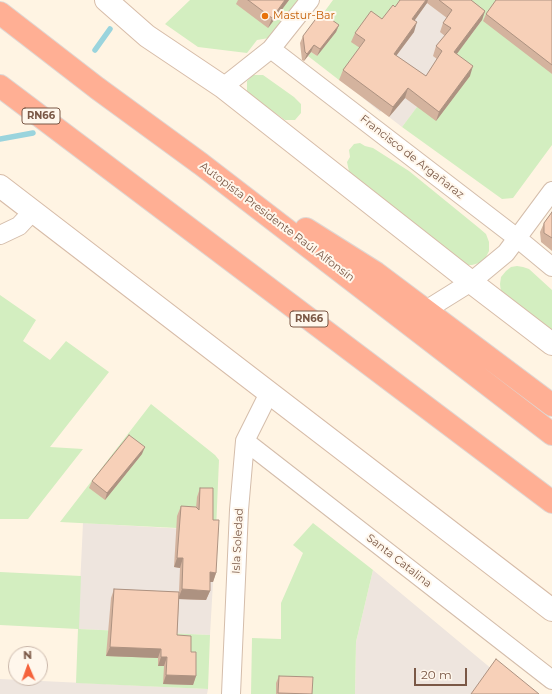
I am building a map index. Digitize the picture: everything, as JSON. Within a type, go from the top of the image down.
[{"type":"highway","name":"Autopista Presidente Raúl Alfonsín","points":[[0,13],[50,53],[201,164],[552,434]]},
{"type":"highway","name":"RN66","points":[[7,91],[552,502]]},
{"type":"highway","points":[[201,164],[376,273],[552,405]]},
{"type":"street","points":[[106,0],[147,36],[223,87],[552,344]]},
{"type":"street","points":[[223,87],[271,49],[310,0]]},
{"type":"street","name":"Francisco de Argañaraz","points":[[271,49],[517,238],[552,267]]},
{"type":"street","points":[[0,186],[552,610]]},
{"type":"street","points":[[426,310],[471,282],[506,252],[552,191]]},
{"type":"street","points":[[0,235],[19,226],[33,211]]},
{"type":"street","name":"Isla Soledad","points":[[231,694],[239,510],[245,441],[269,393]]},
{"type":"street","name":"Santa Catalina","points":[[245,441],[552,680]]},
{"type":"shaded area","points":[[400,0],[455,0],[448,38],[439,60],[439,78],[402,127],[389,117],[417,83],[407,76],[380,112],[363,98],[381,75],[389,14]]},
{"type":"shaded area","points":[[83,523],[185,529],[174,567],[181,568],[181,581],[213,582],[210,635],[78,629]]},
{"type":"shaded area","points":[[373,570],[493,670],[475,694],[355,694],[356,642]]},
{"type":"shaded area","points":[[0,679],[8,679],[8,686],[48,686],[48,681],[208,689],[207,694],[0,694]]},
{"type":"green space","points":[[190,0],[298,0],[269,38],[257,40],[247,53],[198,47],[165,24]]},
{"type":"green space","points":[[333,0],[400,0],[339,80],[308,56],[311,52],[317,56],[319,19]]},
{"type":"green space","points":[[455,0],[499,0],[552,74],[552,145],[513,198],[502,199],[402,127],[482,20]]},
{"type":"green space","points":[[253,75],[263,75],[294,97],[301,104],[301,113],[295,120],[285,120],[254,98],[247,91],[247,81]]},
{"type":"green space","points":[[360,143],[373,148],[409,171],[486,234],[489,242],[489,251],[485,259],[479,263],[465,265],[350,176],[347,162],[350,157],[349,150],[354,144]]},
{"type":"green space","points":[[517,266],[529,269],[552,290],[552,333],[501,292],[501,277],[511,267]]},
{"type":"green space","points":[[0,295],[36,320],[23,341],[50,360],[66,341],[109,372],[50,447],[83,449],[28,519],[0,519]]},
{"type":"green space","points":[[151,404],[215,455],[219,460],[216,530],[60,522]]},
{"type":"green space","points":[[313,523],[373,570],[356,642],[355,694],[251,694],[252,638],[281,639],[281,603],[303,553],[293,545]]},
{"type":"green space","points":[[0,572],[81,576],[79,629],[210,635],[208,689],[76,683],[78,629],[0,625]]},
{"type":"building","points":[[248,0],[285,0],[272,18]]},
{"type":"building","points":[[400,0],[426,0],[412,19],[417,22],[394,54],[426,76],[442,51],[436,46],[451,28],[443,23],[452,10],[439,0],[471,0],[485,11],[454,52],[473,66],[439,112],[408,88],[393,107],[343,70],[365,40],[355,33],[371,11],[382,19],[393,5],[395,7]]},
{"type":"building","points":[[496,0],[552,0],[552,65],[486,14]]},
{"type":"building","points":[[321,12],[339,25],[320,49],[314,45],[307,54],[305,52],[303,36]]},
{"type":"building","points":[[552,212],[552,238],[544,233],[544,223]]},
{"type":"building","points":[[129,435],[145,447],[107,493],[92,481]]},
{"type":"building","points":[[200,488],[213,488],[213,520],[219,520],[216,573],[210,572],[210,591],[182,589],[183,558],[177,558],[181,506],[196,507],[199,510]]},
{"type":"building","points":[[114,589],[179,592],[177,635],[191,636],[191,652],[196,652],[196,676],[166,675],[167,657],[161,657],[161,649],[110,647]]},
{"type":"building","points":[[496,659],[539,694],[471,694]]},
{"type":"building","points":[[279,676],[313,677],[312,694],[278,693]]},
{"type":"waterway","points":[[95,50],[110,29]]},
{"type":"waterway","points":[[0,139],[33,133]]},
{"type":"place","name":"Mastur-Bar","points":[[265,16]]}]
